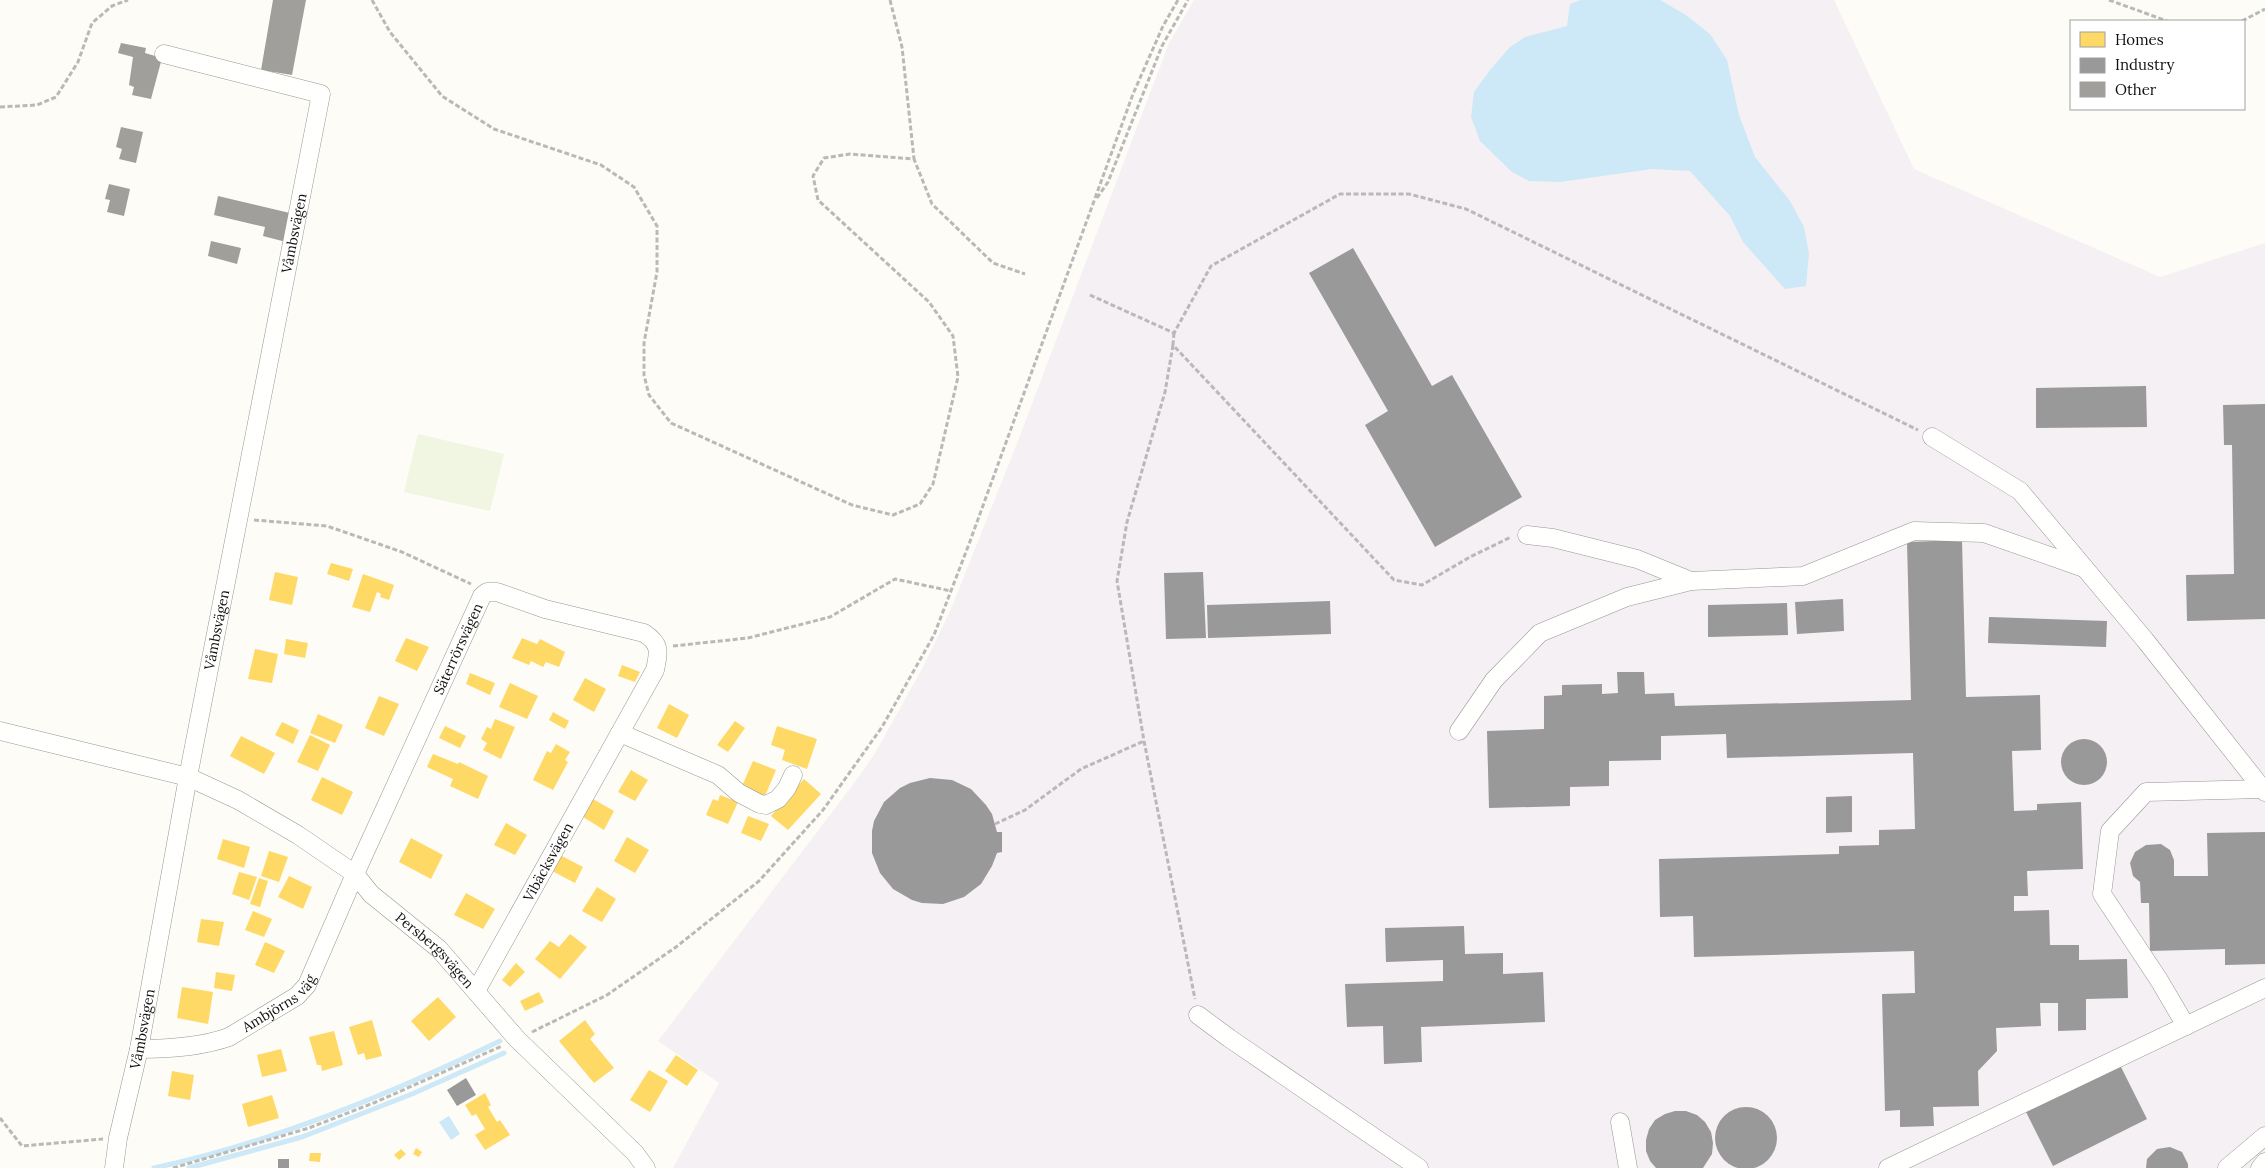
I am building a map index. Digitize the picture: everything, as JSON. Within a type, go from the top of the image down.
[{"type":"street","name":"Våmbsvägen","points":[[115,1162],[118,1138],[139,1048],[188,777],[321,94],[164,54]]},
{"type":"street","points":[[1932,437],[2020,491],[2145,640],[2264,791]]},
{"type":"street","points":[[1459,731],[1494,680],[1540,633],[1627,597],[1691,581],[1803,576],[1914,531],[1984,533],[2084,568]]},
{"type":"street","points":[[1526,535],[1552,538],[1637,559],[1691,581]]},
{"type":"street","name":"Säterrörsvägen","points":[[355,874],[482,596],[488,592],[498,592],[545,609],[644,633],[655,640],[658,648]]},
{"type":"street","name":"Vibäcksvägen","points":[[476,991],[655,670],[658,648]]},
{"type":"street","name":"Persbergsvägen","points":[[0,731],[188,777],[246,805],[298,835],[355,874],[371,894],[439,949],[517,1039],[635,1153],[646,1168]]},
{"type":"street","points":[[620,733],[718,775],[739,793],[760,804],[766,805],[778,800],[787,788],[793,775]]},
{"type":"street","points":[[2186,1026],[2159,980],[2102,894],[2110,831],[2146,792],[2264,791]]},
{"type":"street","name":"Ambjörns väg","points":[[139,1048],[163,1048],[216,1041],[228,1037],[297,996],[307,985],[355,874]]},
{"type":"street","points":[[1888,1168],[2265,988]]},
{"type":"street","points":[[1198,1015],[1419,1168]]},
{"type":"street","points":[[1620,1122],[1628,1168]]},
{"type":"street","points":[[2227,1168],[2265,1136]]},
{"type":"street","points":[[2260,1168],[2265,1162]]},
{"type":"path","points":[[0,107],[37,106],[56,97],[78,62],[92,23],[112,6],[128,0]]},
{"type":"path","points":[[372,0],[390,32],[442,96],[494,129],[601,165],[634,187],[657,226],[657,272],[644,343],[644,374],[649,395],[671,423],[852,505],[894,515],[920,504],[932,484],[958,377],[953,336],[929,302],[818,200],[813,176],[824,158],[850,154],[914,159]]},
{"type":"path","points":[[890,0],[902,47],[914,159],[932,204],[993,263],[1025,274]]},
{"type":"path","points":[[173,1168],[309,1128],[376,1102],[517,1039],[606,995],[676,947],[759,881],[823,810],[882,727],[934,635],[1133,94],[1163,26],[1178,0]]},
{"type":"path","points":[[1094,202],[1108,182],[1162,46],[1188,0]]},
{"type":"path","points":[[2109,0],[2164,20]]},
{"type":"path","points":[[2244,20],[2265,9]]},
{"type":"path","points":[[1198,1015],[1144,741],[1117,581],[1127,522],[1165,392],[1174,333],[1211,266],[1340,194],[1409,194],[1466,209],[1932,437]]},
{"type":"path","points":[[1090,295],[1174,333]]},
{"type":"path","points":[[1173,345],[1394,580],[1422,585],[1470,557],[1512,536],[1526,535]]},
{"type":"path","points":[[238,519],[327,526],[402,552],[488,592]]},
{"type":"path","points":[[658,648],[748,638],[830,617],[895,579],[951,591]]},
{"type":"path","points":[[995,824],[1025,810],[1082,769],[1144,741]]},
{"type":"path","points":[[0,1118],[22,1146],[118,1138]]},
{"type":"shaded area","points":[[1194,0],[1834,0],[1914,169],[2160,277],[2265,243],[2265,1168],[673,1168],[719,1083],[658,1041],[874,755],[922,669],[951,609],[1016,446],[1169,43]]},
{"type":"green space","points":[[418,434],[504,454],[490,511],[404,492]]},
{"type":"water","points":[[1581,0],[1660,0],[1686,15],[1710,34],[1727,60],[1739,115],[1755,157],[1790,201],[1804,227],[1809,253],[1806,286],[1785,289],[1743,242],[1730,216],[1690,171],[1652,169],[1560,182],[1529,181],[1512,172],[1480,141],[1471,117],[1474,92],[1510,47],[1525,37],[1567,26],[1570,4]]},
{"type":"water","points":[[449,1116],[460,1134],[451,1140],[439,1122]]},
{"type":"building: Homes","points":[[331,563],[353,569],[349,581],[327,574]]},
{"type":"building: Homes","points":[[275,572],[298,577],[292,605],[269,600]]},
{"type":"building: Homes","points":[[363,574],[394,585],[389,600],[380,597],[381,594],[377,592],[370,612],[352,607]]},
{"type":"building: Homes","points":[[406,638],[429,647],[417,671],[395,661]]},
{"type":"building: Homes","points":[[522,638],[537,644],[540,639],[565,652],[559,667],[546,662],[543,667],[531,661],[529,665],[512,658]]},
{"type":"building: Homes","points":[[286,639],[308,643],[305,658],[284,654]]},
{"type":"building: Homes","points":[[255,649],[278,654],[272,683],[248,679]]},
{"type":"building: Homes","points":[[622,665],[640,672],[635,682],[618,676]]},
{"type":"building: Homes","points":[[470,673],[495,683],[490,695],[466,684]]},
{"type":"building: Homes","points":[[585,678],[606,689],[594,712],[573,700]]},
{"type":"building: Homes","points":[[510,683],[538,696],[527,719],[499,707]]},
{"type":"building: Homes","points":[[379,696],[399,704],[384,736],[365,728]]},
{"type":"building: Homes","points":[[669,704],[689,715],[677,738],[657,728]]},
{"type":"building: Homes","points":[[553,712],[569,721],[565,729],[549,720]]},
{"type":"building: Homes","points":[[318,714],[343,725],[335,743],[310,733]]},
{"type":"building: Homes","points":[[495,719],[515,727],[501,759],[483,750],[487,743],[481,739],[487,727],[491,729]]},
{"type":"building: Homes","points":[[735,721],[745,728],[728,752],[717,745]]},
{"type":"building: Homes","points":[[282,722],[299,730],[293,744],[275,735]]},
{"type":"building: Homes","points":[[445,726],[466,736],[460,748],[439,738]]},
{"type":"building: Homes","points":[[777,726],[817,739],[807,769],[782,760],[785,750],[771,745]]},
{"type":"building: Homes","points":[[310,735],[330,745],[318,771],[297,762]]},
{"type":"building: Homes","points":[[241,736],[275,753],[264,774],[230,756]]},
{"type":"building: Homes","points":[[556,744],[570,752],[565,760],[568,762],[553,790],[533,780],[547,751],[551,753]]},
{"type":"building: Homes","points":[[433,754],[458,764],[459,762],[488,776],[478,799],[450,786],[453,779],[427,767]]},
{"type":"building: Homes","points":[[753,761],[776,770],[765,796],[742,786]]},
{"type":"building: Homes","points":[[631,770],[648,780],[635,801],[618,792]]},
{"type":"building: Homes","points":[[322,777],[353,792],[342,815],[311,800]]},
{"type":"building: Homes","points":[[804,779],[821,794],[788,830],[771,816]]},
{"type":"building: Homes","points":[[720,795],[738,802],[728,824],[706,815],[713,799],[718,801]]},
{"type":"building: Homes","points":[[593,799],[614,811],[604,830],[583,817]]},
{"type":"building: Homes","points":[[748,816],[769,824],[761,841],[741,833]]},
{"type":"building: Homes","points":[[506,823],[527,835],[515,855],[494,845]]},
{"type":"building: Homes","points":[[627,837],[649,850],[635,873],[614,861]]},
{"type":"building: Homes","points":[[411,838],[443,855],[431,879],[399,862]]},
{"type":"building: Homes","points":[[223,839],[250,847],[244,868],[217,859]]},
{"type":"building: Homes","points":[[269,851],[288,857],[279,882],[261,876]]},
{"type":"building: Homes","points":[[560,855],[583,867],[575,883],[552,871]]},
{"type":"building: Homes","points":[[239,872],[257,877],[249,900],[232,894]]},
{"type":"building: Homes","points":[[289,876],[312,887],[303,909],[278,897]]},
{"type":"building: Homes","points":[[259,878],[268,881],[260,907],[250,904]]},
{"type":"building: Homes","points":[[597,887],[616,899],[602,922],[582,911]]},
{"type":"building: Homes","points":[[466,893],[495,909],[483,929],[454,915]]},
{"type":"building: Homes","points":[[253,911],[272,919],[264,937],[245,930]]},
{"type":"building: Homes","points":[[201,919],[224,922],[219,946],[197,942]]},
{"type":"building: Homes","points":[[570,934],[587,947],[560,979],[535,959],[550,941],[559,947]]},
{"type":"building: Homes","points":[[265,942],[285,951],[274,973],[255,965]]},
{"type":"building: Homes","points":[[516,963],[525,972],[510,987],[502,980]]},
{"type":"building: Homes","points":[[216,972],[235,975],[232,991],[214,988]]},
{"type":"building: Homes","points":[[182,987],[213,992],[208,1024],[177,1018]]},
{"type":"building: Homes","points":[[539,992],[544,1002],[525,1011],[520,1001]]},
{"type":"building: Homes","points":[[438,997],[456,1017],[429,1041],[411,1021]]},
{"type":"building: Homes","points":[[372,1020],[382,1056],[366,1060],[364,1053],[358,1055],[349,1027]]},
{"type":"building: Homes","points":[[585,1020],[595,1034],[590,1039],[614,1068],[594,1083],[559,1041]]},
{"type":"building: Homes","points":[[334,1031],[343,1065],[322,1071],[321,1065],[317,1065],[309,1037]]},
{"type":"building: Homes","points":[[281,1049],[287,1071],[262,1077],[257,1055]]},
{"type":"building: Homes","points":[[676,1055],[698,1070],[687,1086],[665,1071]]},
{"type":"building: Homes","points":[[649,1070],[668,1081],[650,1112],[630,1100]]},
{"type":"building: Homes","points":[[172,1071],[194,1075],[190,1100],[168,1096]]},
{"type":"building: Homes","points":[[485,1093],[491,1105],[488,1107],[497,1122],[500,1120],[510,1135],[485,1150],[475,1135],[485,1129],[476,1114],[472,1116],[465,1105]]},
{"type":"building: Homes","points":[[272,1095],[279,1118],[248,1127],[242,1104]]},
{"type":"building: Homes","points":[[416,1148],[422,1152],[419,1157],[413,1154]]},
{"type":"building: Homes","points":[[401,1149],[406,1154],[399,1160],[394,1155]]},
{"type":"building: Homes","points":[[310,1153],[321,1153],[320,1162],[309,1161]]},
{"type":"building: Industry","points":[[1353,248],[1432,386],[1452,375],[1522,497],[1435,547],[1365,425],[1388,411],[1309,273]]},
{"type":"building: Industry","points":[[2146,386],[2147,427],[2036,428],[2036,388]]},
{"type":"building: Industry","points":[[2265,404],[2265,619],[2187,621],[2186,575],[2234,574],[2232,445],[2224,445],[2223,405]]},
{"type":"building: Industry","points":[[1962,540],[1966,697],[2040,695],[2041,750],[2012,751],[2014,811],[2037,810],[2037,804],[2081,802],[2083,869],[2027,871],[2028,896],[2014,896],[2014,911],[2049,910],[2050,945],[2079,945],[2079,960],[2127,959],[2128,998],[2086,999],[2086,1030],[2058,1031],[2058,1003],[2040,1003],[2041,1026],[1996,1028],[1997,1051],[1978,1071],[1979,1106],[1933,1107],[1934,1126],[1900,1127],[1900,1110],[1885,1111],[1882,994],[1915,993],[1914,951],[1694,957],[1693,916],[1660,917],[1659,859],[1839,854],[1839,846],[1879,845],[1879,830],[1915,829],[1913,753],[1727,758],[1726,734],[1661,736],[1661,760],[1609,761],[1609,786],[1570,787],[1570,806],[1489,808],[1487,731],[1544,729],[1544,696],[1562,695],[1562,685],[1602,684],[1602,694],[1618,693],[1617,672],[1644,672],[1645,694],[1674,693],[1675,706],[1911,700],[1907,542]]},
{"type":"building: Industry","points":[[1203,572],[1206,638],[1166,639],[1164,573]]},
{"type":"building: Industry","points":[[1843,599],[1844,631],[1797,634],[1795,602]]},
{"type":"building: Industry","points":[[1330,601],[1331,634],[1208,638],[1207,605]]},
{"type":"building: Industry","points":[[1787,603],[1788,635],[1708,637],[1708,605]]},
{"type":"building: Industry","points":[[1989,617],[2107,621],[2106,647],[1988,643]]},
{"type":"building: Industry","points":[[2079,739],[2089,739],[2103,749],[2107,762],[2103,775],[2097,781],[2089,785],[2079,785],[2065,775],[2061,767],[2061,757],[2071,743]]},
{"type":"building: Industry","points":[[930,778],[952,780],[971,789],[992,814],[997,832],[1002,832],[1002,852],[997,853],[992,866],[981,884],[964,897],[943,904],[922,903],[912,900],[893,889],[880,873],[872,853],[874,821],[884,802],[900,788],[910,783]]},
{"type":"building: Industry","points":[[1852,796],[1852,832],[1826,833],[1826,797]]},
{"type":"building: Industry","points":[[2265,832],[2265,964],[2225,965],[2225,949],[2150,951],[2149,903],[2141,903],[2140,882],[2133,876],[2130,863],[2135,852],[2146,845],[2161,844],[2170,850],[2174,860],[2174,876],[2208,876],[2207,833]]},
{"type":"building: Industry","points":[[1464,926],[1465,954],[1503,953],[1503,974],[1543,972],[1545,1022],[1421,1027],[1422,1062],[1384,1064],[1383,1026],[1347,1027],[1345,984],[1443,981],[1443,960],[1386,962],[1385,928]]},
{"type":"building: Industry","points":[[2119,1063],[2147,1119],[2053,1166],[2025,1110]]},
{"type":"building: Industry","points":[[466,1078],[476,1095],[457,1106],[447,1090]]},
{"type":"building: Industry","points":[[1746,1107],[1758,1109],[1768,1116],[1775,1126],[1777,1138],[1775,1150],[1768,1160],[1758,1167],[1746,1169],[1734,1167],[1724,1160],[1717,1150],[1715,1138],[1717,1126],[1724,1116],[1734,1109]]},
{"type":"building: Industry","points":[[1675,1111],[1686,1111],[1697,1115],[1705,1122],[1711,1132],[1712,1154],[1703,1168],[1656,1168],[1650,1161],[1646,1151],[1649,1129],[1655,1120]]},
{"type":"building: Industry","points":[[2170,1147],[2182,1152],[2188,1168],[2146,1168],[2147,1159],[2157,1149]]},
{"type":"building: Industry","points":[[278,1159],[289,1159],[289,1168],[278,1168]]},
{"type":"building: Other","points":[[273,0],[306,0],[292,75],[261,70]]},
{"type":"building: Other","points":[[121,43],[146,48],[145,53],[162,58],[151,99],[132,95],[134,87],[129,85],[133,57],[118,53]]},
{"type":"building: Other","points":[[121,127],[143,132],[136,163],[119,159],[122,149],[116,147]]},
{"type":"building: Other","points":[[109,184],[130,189],[124,216],[107,212],[110,200],[105,199]]},
{"type":"building: Other","points":[[218,196],[294,214],[286,242],[263,236],[265,227],[214,215]]},
{"type":"building: Other","points":[[211,241],[241,248],[237,264],[208,256]]},
{"type":"waterway","points":[[154,1168],[243,1145],[331,1115],[416,1080],[500,1041]]},
{"type":"waterway","points":[[189,1168],[302,1137],[412,1094],[504,1053]]}]
